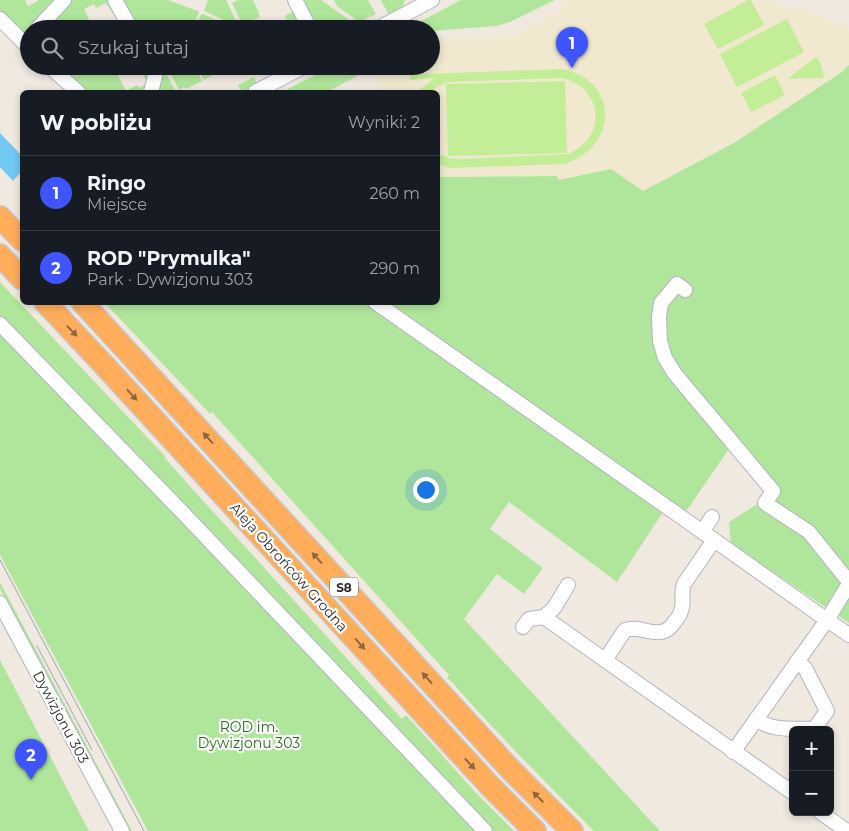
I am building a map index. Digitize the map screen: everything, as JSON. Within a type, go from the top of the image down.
[{"type":"highway","points":[[0,216],[20,238]]},
{"type":"highway","points":[[0,255],[20,277]]},
{"type":"highway","name":"Aleja Obrońców Grodna","points":[[48,305],[490,786],[535,831]]},
{"type":"highway","name":"Aleja Obrońców Grodna","points":[[85,305],[504,763],[572,831]]},
{"type":"street","points":[[45,20],[64,0]]},
{"type":"street","points":[[115,0],[126,20]]},
{"type":"street","points":[[295,0],[305,20]]},
{"type":"street","points":[[390,20],[412,4],[432,0]]},
{"type":"street","points":[[0,19],[20,37]]},
{"type":"street","points":[[59,75],[76,90]]},
{"type":"street","points":[[152,90],[155,75]]},
{"type":"street","points":[[259,90],[288,75]]},
{"type":"street","points":[[685,290],[677,284],[660,303],[660,341],[665,358],[675,374],[773,491],[765,503],[790,515],[809,532],[849,583],[827,620],[733,752]]},
{"type":"street","points":[[379,305],[849,635]]},
{"type":"street","points":[[0,324],[186,516],[485,831]]},
{"type":"street","points":[[702,532],[712,516]]},
{"type":"street","points":[[605,660],[626,630],[633,629],[659,633],[670,629],[681,614],[684,584],[714,540]]},
{"type":"street","points":[[523,627],[529,619],[544,617],[554,608],[568,585]]},
{"type":"street","name":"Dywizjonu 303","points":[[0,603],[122,831]]},
{"type":"street","points":[[544,617],[789,790]]},
{"type":"street","points":[[756,719],[764,726],[773,728],[814,729],[827,712],[805,668],[797,661]]},
{"type":"street","points":[[827,816],[846,826]]},
{"type":"shaded area","points":[[566,0],[766,0],[793,10],[798,7],[849,28],[849,65],[842,72],[734,143],[643,191],[611,170],[558,180],[557,176],[440,177],[440,90],[378,90],[375,75],[440,75],[440,39],[516,35],[561,10]]},
{"type":"green space","points":[[0,0],[25,0],[28,6],[38,0],[59,0],[40,20],[20,20],[20,30],[0,12]]},
{"type":"green space","points":[[71,0],[111,0],[121,18],[117,20],[106,3],[96,8],[94,4],[84,9],[90,20],[57,20],[55,17]]},
{"type":"green space","points":[[120,0],[168,0],[199,13],[196,20],[131,20]]},
{"type":"green space","points":[[208,0],[226,0],[236,20],[224,20],[204,11]]},
{"type":"green space","points":[[238,0],[253,0],[260,17],[252,20],[240,20],[232,3]]},
{"type":"green space","points":[[301,0],[321,0],[349,20],[311,20]]},
{"type":"green space","points":[[334,0],[368,0],[376,14],[365,20],[356,20],[337,6]]},
{"type":"green space","points":[[381,0],[405,0],[402,8],[390,17]]},
{"type":"green space","points":[[461,0],[555,0],[510,22],[496,26],[440,30],[440,20],[423,20]]},
{"type":"green space","points":[[751,0],[764,25],[718,49],[704,24]]},
{"type":"green space","points":[[294,11],[299,15],[296,20],[287,20],[285,16]]},
{"type":"green space","points":[[201,14],[203,14],[216,20],[199,20]]},
{"type":"green space","points":[[787,19],[804,52],[737,87],[720,54]]},
{"type":"green space","points":[[816,57],[821,64],[824,78],[790,79],[790,77]]},
{"type":"green space","points":[[849,65],[849,623],[731,544],[729,522],[761,502],[772,483],[735,440],[685,513],[669,503],[617,582],[509,502],[490,529],[543,568],[524,594],[497,574],[464,619],[660,831],[594,831],[465,697],[447,677],[449,675],[212,412],[210,414],[107,305],[440,305],[440,177],[557,176],[559,180],[611,169],[643,191],[734,143],[842,72]]},
{"type":"green space","points":[[561,69],[580,75],[593,85],[602,98],[605,113],[603,128],[596,142],[583,155],[565,164],[449,168],[440,165],[440,155],[459,159],[568,154],[581,146],[590,136],[595,125],[596,113],[593,102],[586,91],[575,83],[561,78],[448,82],[432,90],[420,90],[434,78],[410,80],[410,75],[440,75],[440,73]]},
{"type":"green space","points":[[69,75],[118,75],[125,90],[86,90]]},
{"type":"green space","points":[[144,75],[151,76],[148,90],[128,90],[137,85],[139,88],[147,83]]},
{"type":"green space","points":[[167,75],[175,90],[156,90],[160,76]]},
{"type":"green space","points":[[172,75],[199,75],[202,81],[186,89],[184,87],[179,90]]},
{"type":"green space","points":[[202,75],[213,75],[204,80]]},
{"type":"green space","points":[[315,75],[359,75],[331,90],[286,90]]},
{"type":"green space","points":[[775,75],[785,95],[751,112],[741,93]]},
{"type":"green space","points":[[254,77],[258,86],[250,90],[241,90],[238,85]]},
{"type":"green space","points":[[565,81],[567,153],[448,156],[446,84]]},
{"type":"green space","points":[[0,282],[165,456],[186,482],[402,719],[406,715],[477,794],[514,831],[490,831],[0,316]]},
{"type":"green space","name":"ROD im. Dywizjonu 303","points":[[0,328],[479,831],[148,831],[0,555]]},
{"type":"green space","points":[[0,582],[132,831],[129,831],[0,589]]},
{"type":"green space","points":[[0,660],[89,831],[0,831]]},
{"type":"water","points":[[0,133],[20,154],[20,173],[13,181],[0,167]]},
{"type":"tram line","points":[[0,560],[144,831]]},
{"type":"tram line","points":[[37,646],[92,750]]},
{"type":"place","name":"Ringo","points":[[572,68]]},
{"type":"place","name":"ROD \"Prymulka\"","points":[[31,780]]}]
